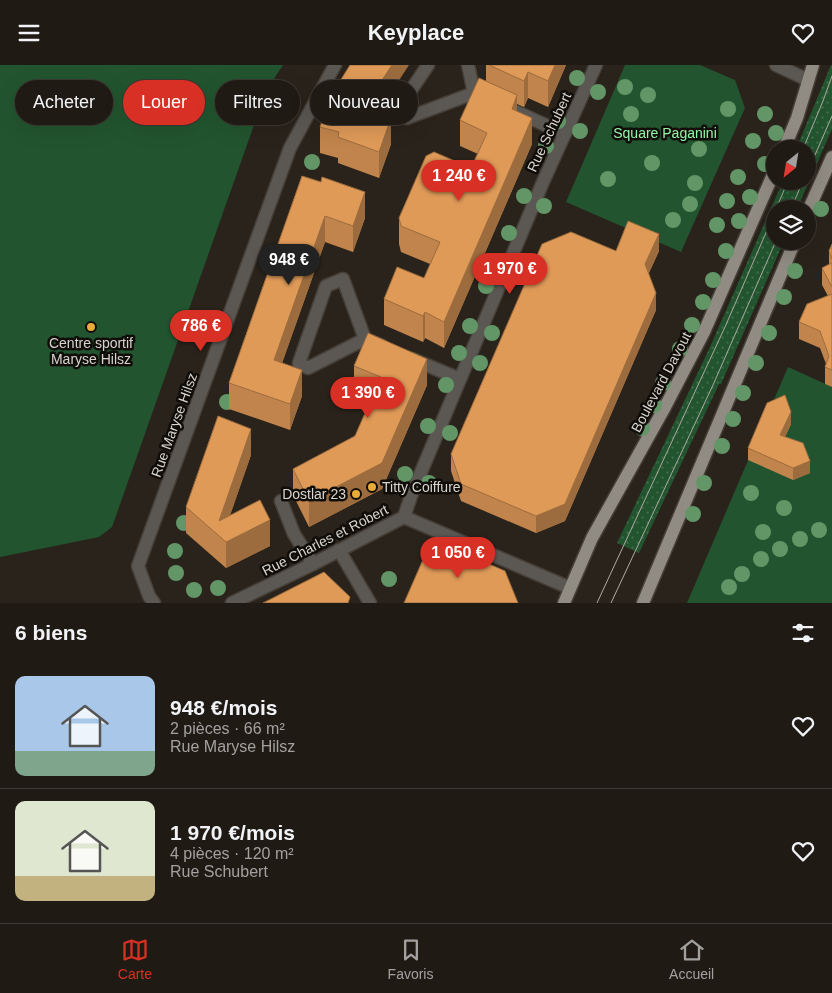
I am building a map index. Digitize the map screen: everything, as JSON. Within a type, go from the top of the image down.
[{"type":"main road","points":[[788,140],[797,118],[813,65]]},
{"type":"main road","points":[[813,200],[832,157]]},
{"type":"main road","name":"Boulevard Davout","points":[[564,603],[592,538],[665,407],[704,332],[766,190]]},
{"type":"main road","points":[[643,603],[791,250]]},
{"type":"street","name":"Rue Maryse Hilsz","points":[[154,603],[149,596],[138,566],[290,148],[335,65]]},
{"type":"street","points":[[428,65],[397,111],[407,117],[474,93],[565,134]]},
{"type":"street","points":[[468,65],[474,93]]},
{"type":"street","name":"Rue Schubert","points":[[404,517],[460,379],[596,65]]},
{"type":"street","points":[[776,65],[808,80]]},
{"type":"street","points":[[365,339],[308,368],[299,363],[326,286],[342,279],[365,339],[460,379]]},
{"type":"street","points":[[281,501],[294,534],[313,565]]},
{"type":"street","name":"Rue Charles et Robert","points":[[232,603],[313,565],[404,517],[570,588]]},
{"type":"street","points":[[339,551],[370,603]]},
{"type":"green space","name":"Centre sportif Maryse Hilsz","points":[[0,65],[283,65],[273,80],[215,80],[215,125],[254,125],[112,527],[99,537],[0,557]]},
{"type":"green space","name":"Square Paganini","points":[[625,65],[700,65],[735,80],[745,108],[681,252],[566,202]]},
{"type":"green space","points":[[832,65],[832,129],[816,166],[816,140],[800,140]]},
{"type":"green space","points":[[779,190],[805,190],[801,200],[775,200]]},
{"type":"green space","points":[[766,220],[766,250],[780,250],[721,384],[719,384],[639,553],[617,543],[710,347]]},
{"type":"green space","points":[[788,367],[832,387],[832,603],[687,603]]},
{"type":"building","points":[[350,65],[392,65],[382,80],[341,80]]},
{"type":"building","points":[[489,65],[555,65],[548,81],[528,72],[524,81]]},
{"type":"building","points":[[479,78],[517,95],[512,109],[532,118],[444,322],[425,312],[423,316],[384,299],[397,267],[424,278],[440,242],[401,226],[399,218],[426,156],[434,152],[471,168],[487,133],[460,120]]},
{"type":"building","points":[[321,125],[389,125],[379,152],[338,137],[339,132],[320,127]]},
{"type":"building","points":[[302,176],[321,182],[322,177],[365,192],[353,226],[325,216],[274,360],[302,370],[290,404],[229,383]]},
{"type":"building","points":[[628,221],[659,234],[645,264],[656,293],[565,504],[536,516],[461,484],[451,454],[542,244],[571,232],[616,251]]},
{"type":"building","points":[[832,244],[832,259],[829,251]]},
{"type":"building","points":[[832,263],[832,287],[822,268]]},
{"type":"building","points":[[832,294],[832,370],[825,367],[829,356],[820,331],[799,322],[807,304]]},
{"type":"building","points":[[368,333],[427,359],[382,463],[309,501],[293,469],[355,436],[381,377],[354,366]]},
{"type":"building","points":[[785,395],[791,412],[780,435],[803,443],[810,461],[793,468],[748,448],[767,403]]},
{"type":"building","points":[[218,416],[251,429],[219,521],[260,500],[270,520],[226,542],[186,507]]},
{"type":"building","points":[[432,539],[505,571],[518,603],[404,603]]},
{"type":"building","points":[[324,572],[350,597],[348,603],[263,603]]},
{"type":"tram line","points":[[807,140],[832,76]]},
{"type":"tram line","points":[[816,153],[832,116]]},
{"type":"tram line","points":[[780,200],[784,190]]},
{"type":"tram line","points":[[795,200],[799,190]]},
{"type":"tram line","points":[[597,603],[725,327],[766,233]]},
{"type":"tram line","points":[[611,603],[713,385],[772,250]]},
{"type":"place","name":"Centre sportif Maryse Hilsz","points":[[91,327]]},
{"type":"place","name":"Titty Coiffure","points":[[372,487]]},
{"type":"place","name":"Dostlar 23","points":[[356,494]]}]
